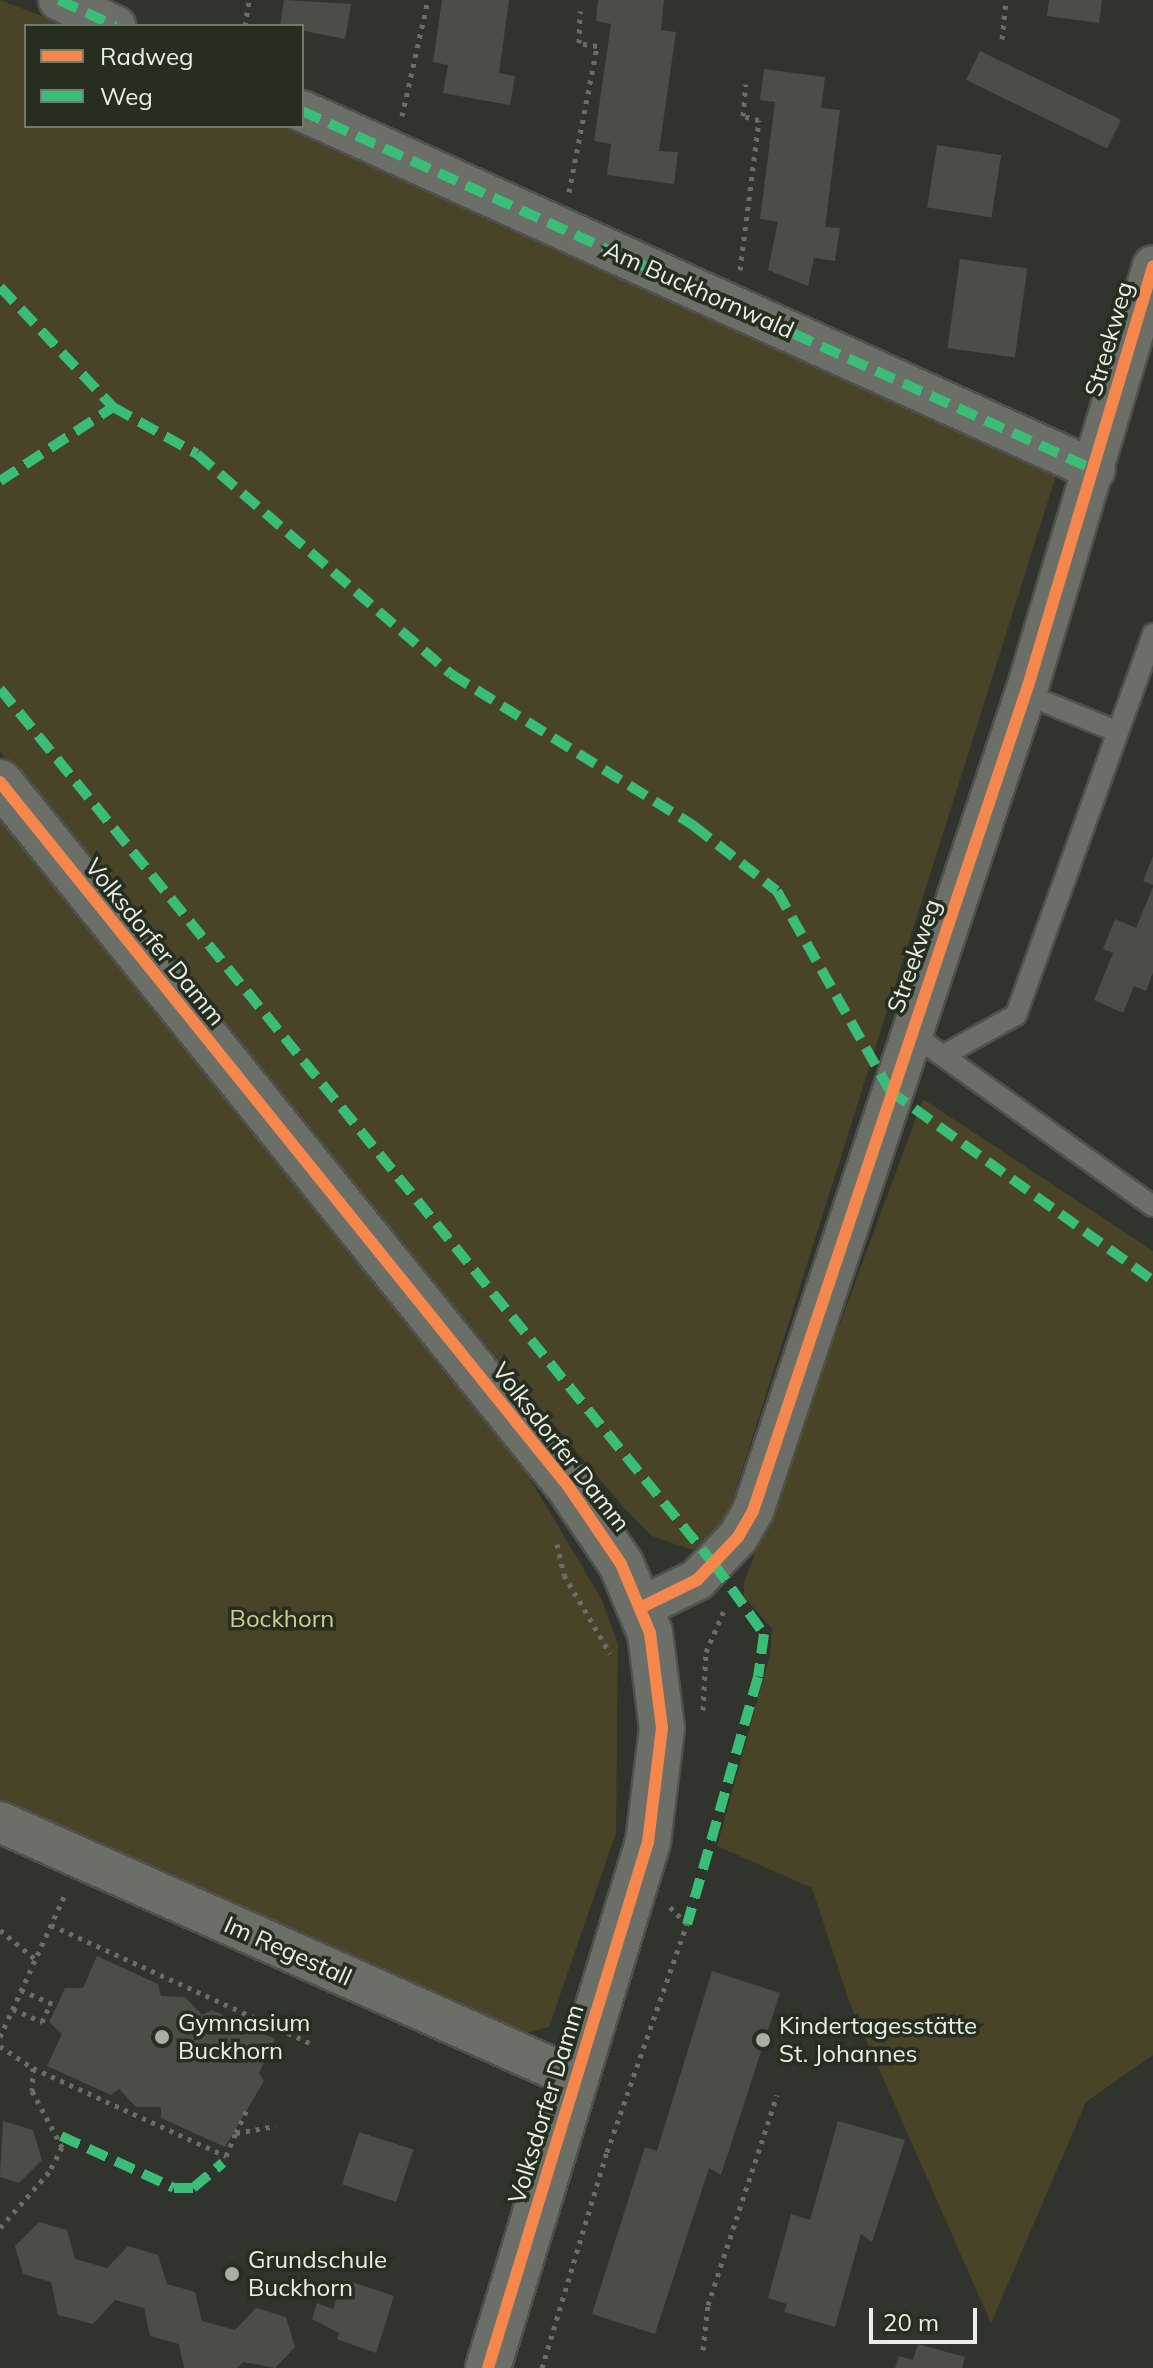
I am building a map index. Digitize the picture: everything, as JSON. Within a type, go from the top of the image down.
[{"type":"main road","name":"Volksdorfer Damm","points":[[0,782],[568,1486],[621,1564],[640,1608],[660,1688],[660,1770],[648,1842],[488,2368]]},
{"type":"street","points":[[59,0],[111,24]]},
{"type":"street","name":"Am Buckhornwald","points":[[304,112],[1095,470]]},
{"type":"street","name":"Streekweg","points":[[640,1608],[697,1580],[738,1537],[753,1511],[928,1044],[1025,694],[1095,470],[1153,266]]},
{"type":"street","name":"Im Regestall","points":[[0,1822],[577,2079]]},
{"type":"lane","points":[[928,1044],[1016,1015],[1153,634]]},
{"type":"lane","points":[[1025,694],[1118,732]]},
{"type":"lane","points":[[928,1044],[1153,1206]]},
{"type":"path","points":[[245,24],[249,0]]},
{"type":"path","points":[[394,152],[428,0]]},
{"type":"path","points":[[1002,39],[1006,0]]},
{"type":"path","points":[[562,228],[597,46],[579,43],[580,11]]},
{"type":"path","points":[[735,307],[759,120],[743,116],[746,84]]},
{"type":"path","points":[[552,1529],[564,1575],[615,1663]]},
{"type":"path","points":[[0,2037],[81,1859]]},
{"type":"path","points":[[542,2368],[607,2152],[687,1924]]},
{"type":"path","points":[[51,1925],[312,2044]]},
{"type":"path","points":[[0,1930],[35,1959]]},
{"type":"path","points":[[13,2009],[42,2022],[54,2004],[21,1990]]},
{"type":"path","points":[[0,2046],[33,2068],[226,2156]]},
{"type":"path","points":[[0,2228],[49,2172],[62,2147],[32,2091],[33,2068]]},
{"type":"path","points":[[703,2350],[708,2305],[777,2095]]},
{"type":"path","points":[[223,2163],[247,2109]]},
{"type":"path","points":[[236,2133],[275,2126]]},
{"type":"green space","points":[[0,0],[62,24],[24,24],[24,128],[297,128],[1059,466],[727,1518],[711,1541],[692,1550],[652,1536],[626,1510],[233,1045],[0,751]]},
{"type":"green space","name":"Bockhorn","points":[[0,810],[442,1362],[529,1477],[602,1600],[618,1645],[616,1833],[549,2027],[512,2037],[0,1802]]},
{"type":"green space","points":[[923,1099],[1153,1251],[1153,2055],[1086,2102],[991,2323],[849,2001],[812,1888],[717,1846],[770,1655],[772,1629],[744,1597],[744,1583]]},
{"type":"building","points":[[284,0],[351,4],[345,39],[304,31],[304,24],[280,24]]},
{"type":"building","points":[[442,0],[509,0],[499,73],[515,76],[510,105],[443,93],[448,65],[433,62]]},
{"type":"building","points":[[598,0],[664,0],[661,30],[676,32],[659,151],[678,152],[674,184],[607,175],[611,144],[594,141],[611,24],[596,21]]},
{"type":"building","points":[[1049,0],[1102,0],[1099,23],[1047,16]]},
{"type":"building","points":[[980,51],[1121,120],[1107,149],[966,80]]},
{"type":"building","points":[[764,69],[825,77],[821,108],[840,110],[825,227],[840,228],[835,261],[814,258],[808,286],[768,270],[778,222],[760,219],[775,102],[760,100]]},
{"type":"building","points":[[937,145],[1001,155],[991,217],[927,207]]},
{"type":"building","points":[[960,259],[1027,268],[1015,358],[947,348]]},
{"type":"building","points":[[1153,856],[1153,885],[1143,881]]},
{"type":"building","points":[[1153,887],[1153,973],[1146,991],[1134,986],[1123,1013],[1094,1000],[1113,953],[1103,949],[1115,919],[1136,928]]},
{"type":"building","points":[[97,1956],[158,1984],[161,1996],[185,1997],[202,2015],[212,2010],[275,2039],[259,2073],[264,2081],[225,2147],[161,2118],[161,2107],[136,2107],[119,2089],[111,2095],[47,2066],[62,2034],[49,2022],[65,1988],[83,1988]]},
{"type":"building","points":[[712,1971],[780,1993],[721,2175],[709,2168],[655,2334],[592,2314],[645,2147],[657,2151]]},
{"type":"building","points":[[3,2121],[33,2130],[42,2160],[19,2183],[0,2177]]},
{"type":"building","points":[[838,2121],[905,2140],[872,2242],[861,2234],[835,2327],[784,2312],[787,2304],[768,2298],[791,2214],[810,2220]]},
{"type":"building","points":[[359,2132],[413,2150],[396,2202],[342,2184]]},
{"type":"building","points":[[39,2222],[67,2230],[75,2259],[107,2268],[128,2246],[158,2255],[167,2284],[195,2292],[202,2321],[235,2330],[256,2308],[286,2317],[295,2347],[275,2368],[243,2362],[237,2368],[184,2368],[179,2344],[150,2336],[144,2308],[115,2300],[93,2324],[58,2315],[51,2282],[23,2274],[15,2246]]},
{"type":"building","points":[[343,2279],[394,2296],[376,2353],[337,2339],[339,2333],[312,2319],[317,2303],[333,2309]]},
{"type":"building","points":[[918,2344],[965,2357],[962,2368],[895,2368],[899,2356],[913,2360]]},
{"type":"marked path","points":[[59,0],[111,24]]},
{"type":"marked path","points":[[304,112],[1095,470]]},
{"type":"marked path","points":[[0,287],[113,407]]},
{"type":"marked path","points":[[0,481],[113,407],[197,454],[451,674],[694,826],[777,891],[890,1091],[1153,1281]]},
{"type":"marked path","points":[[0,689],[714,1564],[764,1634],[758,1677],[687,1924]]},
{"type":"marked path","points":[[61,2136],[174,2188],[193,2188],[223,2163]]},
{"type":"cycle path","points":[[640,1608],[697,1580],[738,1537],[753,1511],[1028,686],[1153,266]]},
{"type":"cycle path","points":[[0,782],[568,1486],[621,1564],[650,1633],[662,1728],[648,1842],[488,2368]]},
{"type":"place","name":"Gymnasium Buckhorn","points":[[162,2037]]},
{"type":"place","name":"Kindertagesstätte St. Johannes","points":[[763,2040]]},
{"type":"place","name":"Grundschule Buckhorn","points":[[232,2274]]}]
